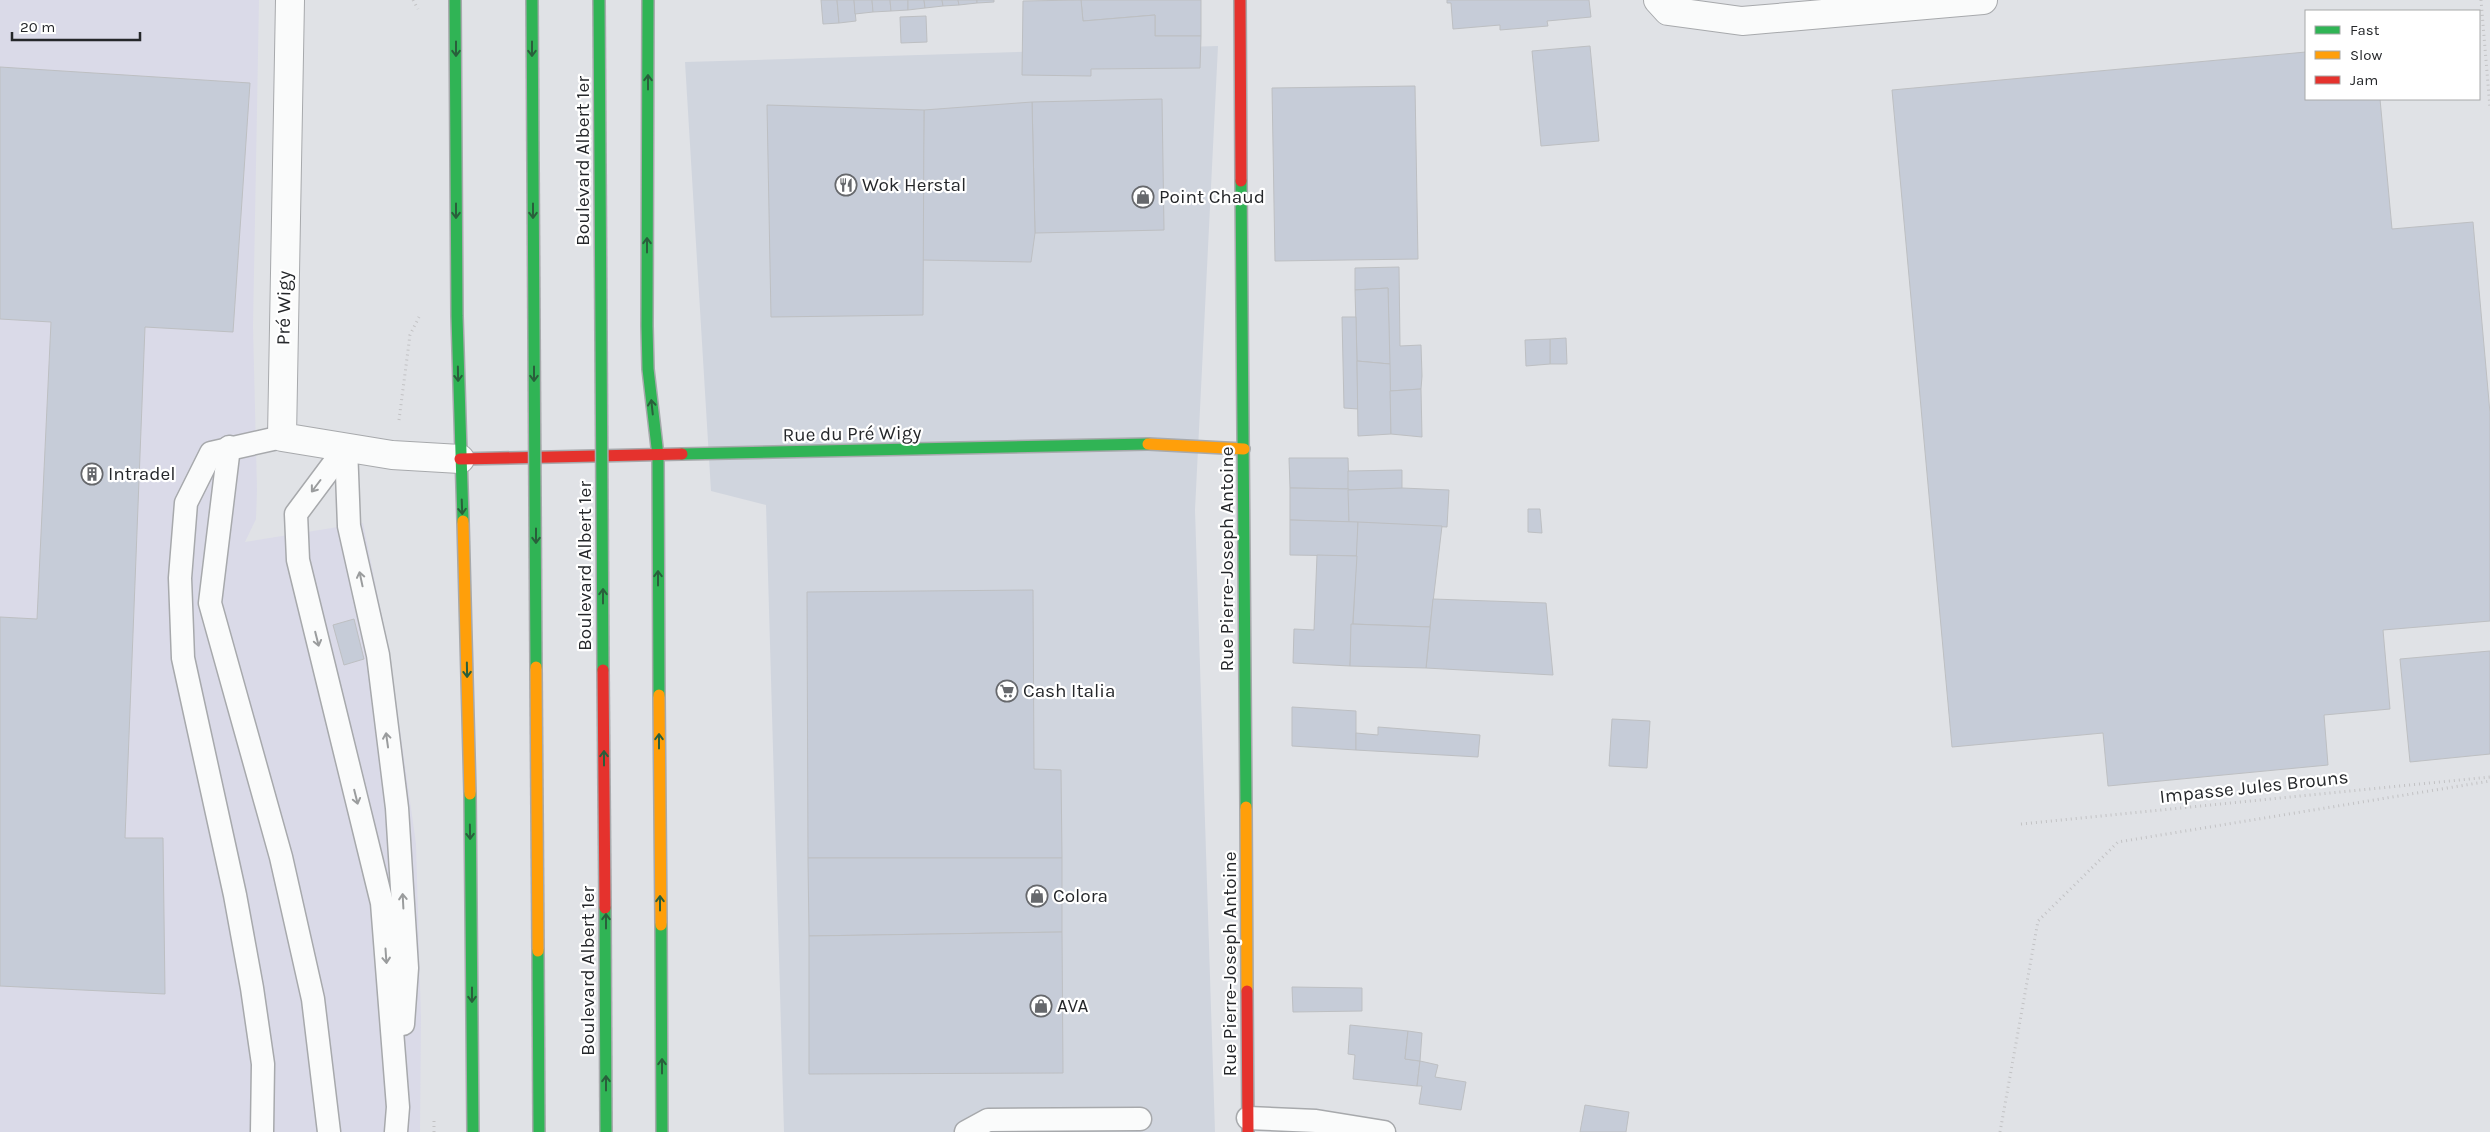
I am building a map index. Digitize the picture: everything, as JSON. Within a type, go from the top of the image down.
[{"type":"main road","points":[[455,0],[460,459],[470,774],[473,1132]]},
{"type":"main road","points":[[532,0],[539,1132]]},
{"type":"main road","name":"Boulevard Albert 1er","points":[[599,0],[606,1132]]},
{"type":"main road","points":[[648,0],[647,335],[648,369],[658,456],[662,1132]]},
{"type":"main road","name":"Rue Pierre-Joseph Antoine","points":[[1240,0],[1248,1125]]},
{"type":"main road","name":"Rue du Pré Wigy","points":[[460,459],[1147,444],[1244,449]]},
{"type":"street","name":"Pré Wigy","points":[[282,437],[290,0]]},
{"type":"street","points":[[1658,0],[1668,11],[1742,21],[1984,0]]},
{"type":"street","points":[[282,437],[392,455],[460,459]]},
{"type":"lane","points":[[262,1132],[263,1064],[252,988],[235,895],[183,658],[180,578],[186,503],[211,453],[229,447],[282,437]]},
{"type":"lane","points":[[229,447],[210,603],[281,856],[313,999],[329,1132]]},
{"type":"lane","points":[[346,447],[296,514],[298,560],[382,903],[398,1107]]},
{"type":"lane","points":[[346,447],[349,526],[378,655],[397,808],[407,968],[396,1132]]},
{"type":"lane","points":[[966,1132],[988,1120],[1140,1119]]},
{"type":"lane","points":[[1248,1125],[1316,1121],[1384,1132]]},
{"type":"path","points":[[2481,0],[2490,108]]},
{"type":"path","points":[[2000,1132],[2038,921],[2118,842],[2490,779]]},
{"type":"path","name":"Impasse Jules Brouns","points":[[2021,824],[2490,779]]},
{"type":"shaded area","name":"Intradel","points":[[0,0],[259,0],[253,327],[257,490],[256,519],[245,542],[363,523],[389,651],[416,844],[421,1019],[420,1132],[0,1132]]},
{"type":"shaded area","points":[[1218,46],[1195,510],[1215,1132],[784,1132],[766,505],[711,491],[685,62]]},
{"type":"building","points":[[821,0],[837,0],[839,23],[823,24]]},
{"type":"building","points":[[837,0],[854,0],[856,21],[839,23]]},
{"type":"building","points":[[854,0],[872,0],[873,12],[855,14]]},
{"type":"building","points":[[872,0],[890,0],[891,11],[873,12]]},
{"type":"building","points":[[890,0],[908,0],[908,10],[891,11]]},
{"type":"building","points":[[908,0],[924,0],[925,8],[908,10]]},
{"type":"building","points":[[924,0],[942,0],[943,6],[925,8]]},
{"type":"building","points":[[942,0],[958,0],[959,5],[943,6]]},
{"type":"building","points":[[958,0],[977,0],[977,3],[959,5]]},
{"type":"building","points":[[977,0],[994,0],[994,2],[977,3]]},
{"type":"building","points":[[1081,0],[1201,0],[1201,36],[1155,36],[1155,15],[1083,21]]},
{"type":"building","points":[[1081,0],[1083,21],[1155,15],[1155,36],[1201,36],[1200,68],[1091,69],[1091,76],[1022,75],[1023,1]]},
{"type":"building","points":[[1447,0],[1589,0],[1591,17],[1547,21],[1548,26],[1500,30],[1500,25],[1453,29],[1451,3],[1447,3]]},
{"type":"building","points":[[926,16],[927,42],[901,43],[900,17]]},
{"type":"building","points":[[1590,46],[1599,141],[1541,146],[1532,51]]},
{"type":"building","points":[[2305,52],[2305,100],[2380,100],[2392,229],[2473,222],[2490,413],[2490,621],[2383,630],[2390,709],[2324,715],[2328,765],[2108,786],[2103,733],[1952,747],[1892,90]]},
{"type":"building","name":"Intradel","points":[[0,67],[250,83],[233,332],[145,327],[125,838],[163,838],[165,994],[0,986],[0,617],[37,619],[51,322],[0,319]]},
{"type":"building","points":[[1415,86],[1418,259],[1275,261],[1272,88]]},
{"type":"building","points":[[1162,99],[1164,230],[1035,233],[1032,102]]},
{"type":"building","points":[[1032,102],[1035,233],[1031,262],[922,260],[924,110]]},
{"type":"building","name":"Wok Herstal","points":[[767,105],[924,110],[923,315],[771,317]]},
{"type":"building","points":[[1399,267],[1400,346],[1421,345],[1422,376],[1421,389],[1390,391],[1388,288],[1355,290],[1355,268]]},
{"type":"building","points":[[1388,288],[1390,364],[1357,361],[1355,290]]},
{"type":"building","points":[[1342,317],[1356,317],[1358,409],[1344,408]]},
{"type":"building","points":[[1566,338],[1567,364],[1550,364],[1550,339]]},
{"type":"building","points":[[1550,339],[1550,364],[1526,366],[1525,340]]},
{"type":"building","points":[[1357,361],[1390,364],[1391,434],[1358,436]]},
{"type":"building","points":[[1421,389],[1422,437],[1391,434],[1390,391]]},
{"type":"building","points":[[1289,458],[1348,458],[1349,489],[1290,488]]},
{"type":"building","points":[[1402,470],[1402,489],[1348,490],[1348,471]]},
{"type":"building","points":[[1290,488],[1349,489],[1349,522],[1290,520]]},
{"type":"building","points":[[1402,488],[1449,490],[1447,527],[1349,522],[1348,490]]},
{"type":"building","points":[[1528,509],[1540,509],[1542,533],[1528,532]]},
{"type":"building","points":[[1290,520],[1358,522],[1357,556],[1290,555]]},
{"type":"building","points":[[1358,522],[1442,526],[1430,627],[1353,624]]},
{"type":"building","points":[[1317,555],[1357,556],[1350,666],[1293,663],[1294,629],[1314,630]]},
{"type":"building","points":[[1033,590],[1034,769],[1061,770],[1062,858],[808,858],[807,592]]},
{"type":"building","points":[[1433,599],[1546,603],[1553,675],[1426,668]]},
{"type":"building","points":[[354,619],[364,659],[344,665],[333,625]]},
{"type":"building","points":[[1351,624],[1430,627],[1426,668],[1350,666]]},
{"type":"building","points":[[2490,651],[2490,754],[2410,762],[2400,659]]},
{"type":"building","points":[[1292,707],[1356,711],[1356,750],[1292,746]]},
{"type":"building","points":[[1612,719],[1650,721],[1647,768],[1609,766]]},
{"type":"building","points":[[1378,727],[1480,735],[1478,757],[1356,750],[1356,733],[1378,735]]},
{"type":"building","points":[[808,858],[1062,858],[1062,932],[809,936]]},
{"type":"building","points":[[1062,932],[1063,1073],[809,1074],[809,936]]},
{"type":"building","points":[[1292,987],[1362,988],[1362,1011],[1293,1012]]},
{"type":"building","points":[[1350,1025],[1408,1031],[1405,1059],[1420,1061],[1417,1086],[1353,1079],[1355,1055],[1348,1054]]},
{"type":"building","points":[[1408,1031],[1422,1033],[1420,1061],[1405,1059]]},
{"type":"building","points":[[1420,1061],[1438,1065],[1435,1077],[1466,1082],[1461,1110],[1419,1104],[1422,1086],[1417,1086]]},
{"type":"building","points":[[1585,1105],[1629,1112],[1626,1132],[1580,1132]]},
{"type":"traffic: fast","points":[[455,0],[457,316],[463,521]]},
{"type":"traffic: fast","points":[[532,0],[536,667]]},
{"type":"traffic: fast","points":[[599,0],[603,670]]},
{"type":"traffic: fast","points":[[648,0],[647,326],[648,369],[658,456],[659,695]]},
{"type":"traffic: fast","points":[[1241,181],[1246,807]]},
{"type":"traffic: fast","points":[[682,454],[1148,444]]},
{"type":"traffic: fast","points":[[470,794],[473,1132]]},
{"type":"traffic: fast","points":[[605,908],[606,1132]]},
{"type":"traffic: fast","points":[[661,925],[662,1132]]},
{"type":"traffic: fast","points":[[538,951],[539,1132]]},
{"type":"traffic: slow","points":[[1148,444],[1244,449]]},
{"type":"traffic: slow","points":[[463,521],[470,794]]},
{"type":"traffic: slow","points":[[536,667],[538,951]]},
{"type":"traffic: slow","points":[[659,695],[661,925]]},
{"type":"traffic: slow","points":[[1246,807],[1247,991]]},
{"type":"traffic: jam","points":[[1240,0],[1241,181]]},
{"type":"traffic: jam","points":[[460,459],[682,454]]},
{"type":"traffic: jam","points":[[603,670],[605,908]]},
{"type":"traffic: jam","points":[[1247,991],[1248,1132]]},
{"type":"place","name":"Wok Herstal","points":[[846,185]]},
{"type":"place","name":"Point Chaud","points":[[1143,197]]},
{"type":"place","name":"Intradel","points":[[92,474]]},
{"type":"place","name":"Cash Italia","points":[[1007,691]]},
{"type":"place","name":"Colora","points":[[1037,896]]},
{"type":"place","name":"AVA","points":[[1041,1006]]}]
